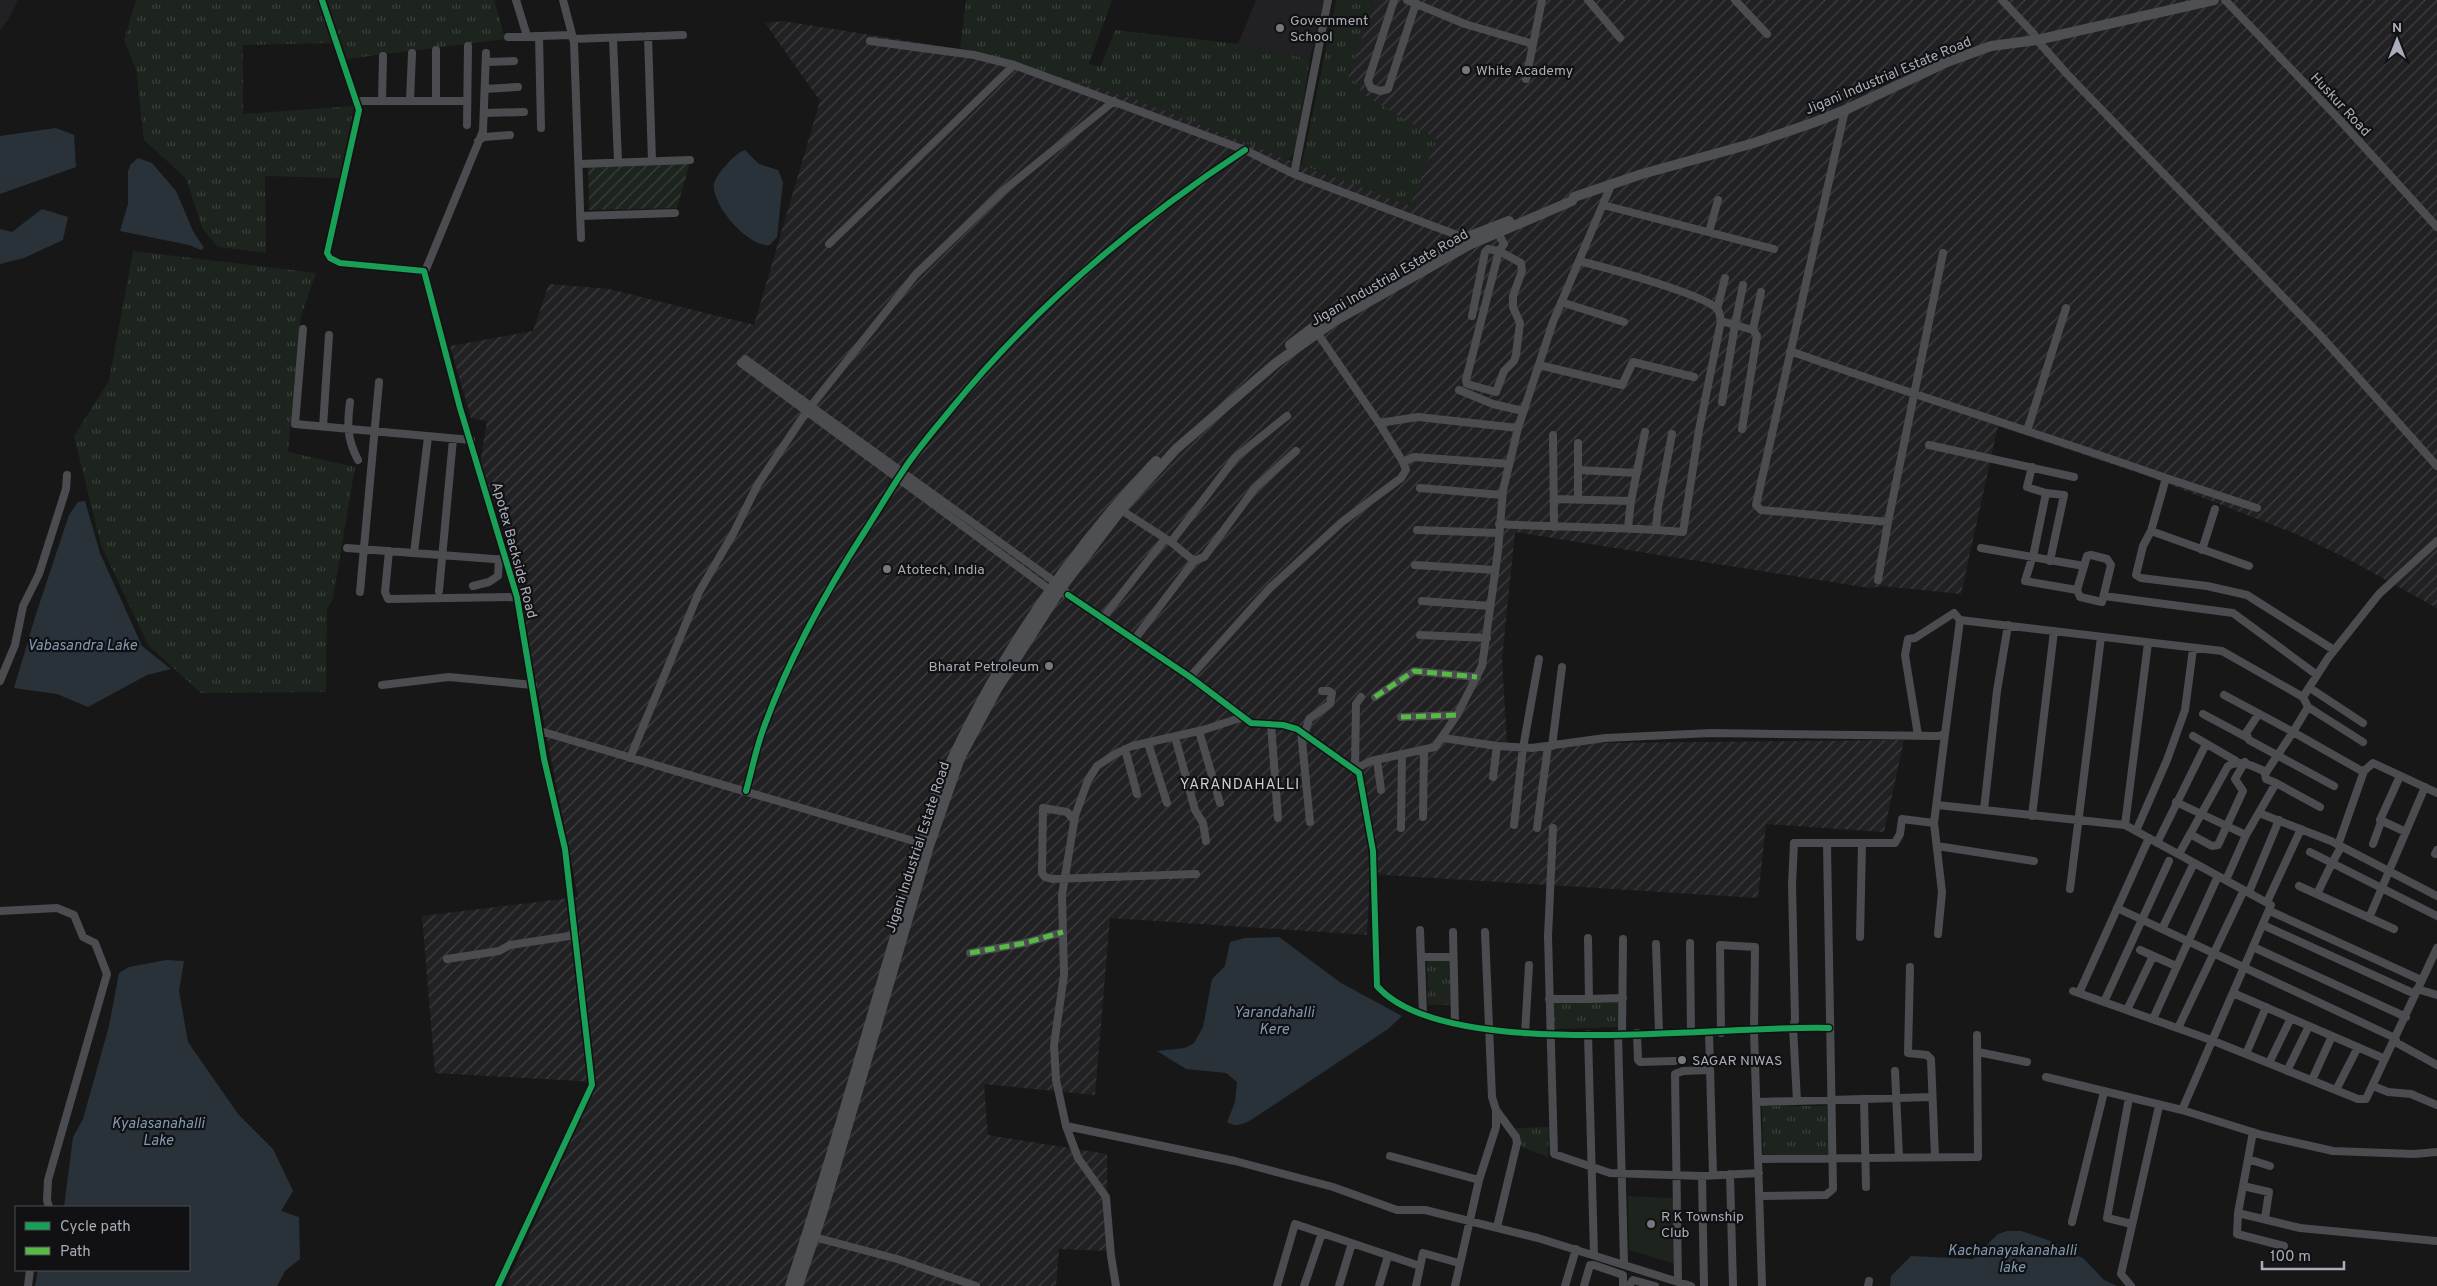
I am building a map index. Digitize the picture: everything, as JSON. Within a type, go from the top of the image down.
[{"type":"main road","name":"Jigani Industrial Estate Road","points":[[790,1286],[812,1220],[924,845],[958,748],[990,688],[1118,501],[1203,415],[1324,319],[1467,241],[1560,200],[1612,183],[1754,144],[1845,110],[1947,62],[1991,46],[2214,0]]},
{"type":"main road","name":"Jigani Industrial Estate Road","points":[[1059,589],[1121,510],[1176,449],[1208,419],[1276,363],[1333,322],[1467,241],[1498,233],[1572,201],[1574,197]]},
{"type":"main road","name":"Jigani Industrial Estate Road","points":[[798,1286],[814,1237],[924,845]]},
{"type":"street","points":[[322,0],[359,110],[327,253],[330,258],[340,263],[424,273],[483,131],[486,54]]},
{"type":"street","points":[[516,0],[526,36]]},
{"type":"street","points":[[563,0],[573,37],[581,238]]},
{"type":"street","points":[[1294,174],[1328,0]]},
{"type":"street","points":[[1394,0],[1368,81],[1371,88],[1380,91],[1388,89],[1390,86],[1416,3]]},
{"type":"street","points":[[1408,0],[1465,24],[1533,44]]},
{"type":"street","points":[[1526,79],[1542,0]]},
{"type":"street","points":[[1588,0],[1620,38]]},
{"type":"street","points":[[1735,0],[1767,34]]},
{"type":"street","points":[[2002,0],[2061,68],[2320,335],[2437,466]]},
{"type":"street","name":"Huskur Road","points":[[2225,0],[2337,116],[2437,228]]},
{"type":"street","points":[[508,37],[613,38],[683,35]]},
{"type":"street","points":[[539,36],[541,128]]},
{"type":"street","points":[[648,36],[652,161]]},
{"type":"street","points":[[613,38],[618,162]]},
{"type":"street","points":[[870,40],[974,55],[1014,65],[1245,150],[1294,174],[1467,241]]},
{"type":"street","points":[[467,125],[468,46]]},
{"type":"street","points":[[436,50],[436,101]]},
{"type":"street","points":[[410,101],[412,53]]},
{"type":"street","points":[[382,101],[383,56]]},
{"type":"street","points":[[486,62],[514,60]]},
{"type":"street","points":[[829,244],[1014,65]]},
{"type":"street","points":[[485,89],[518,87]]},
{"type":"street","points":[[356,101],[467,101]]},
{"type":"street","points":[[630,758],[699,592],[733,534],[758,484],[809,409],[916,274],[1003,191],[1114,101]]},
{"type":"street","points":[[1845,110],[1756,505],[1758,508],[1888,522]]},
{"type":"street","points":[[484,113],[524,112]]},
{"type":"street","points":[[478,141],[490,136],[510,134]]},
{"type":"street","points":[[746,791],[764,728],[796,654],[833,580],[900,475],[963,394],[1010,340],[1118,241],[1182,191],[1245,150]]},
{"type":"street","points":[[579,164],[690,160]]},
{"type":"street","points":[[1355,769],[1362,764],[1435,747],[1458,715],[1482,666],[1495,570],[1502,495],[1518,428],[1561,302],[1612,183]]},
{"type":"street","points":[[1708,232],[1718,200]]},
{"type":"street","points":[[1603,205],[1774,249]]},
{"type":"street","points":[[580,216],[675,213]]},
{"type":"street","points":[[1472,316],[1485,252],[1488,249],[1499,251],[1521,264],[1522,270],[1513,296],[1513,307],[1520,323],[1514,361],[1504,371],[1496,392],[1470,387],[1466,380],[1499,251],[1504,244],[1498,233]]},
{"type":"street","points":[[1878,580],[1943,253]]},
{"type":"street","points":[[1579,261],[1628,273],[1704,300],[1718,309]]},
{"type":"street","name":"Apotex Backside Road","points":[[424,273],[503,560],[517,597],[540,731],[565,849],[592,1085],[498,1286]]},
{"type":"street","points":[[1499,524],[1554,527],[1628,527],[1682,532],[1699,430],[1721,321],[1718,309],[1725,278]]},
{"type":"street","points":[[1722,402],[1744,285]]},
{"type":"street","points":[[1753,330],[1761,292]]},
{"type":"street","points":[[1561,302],[1624,322]]},
{"type":"street","points":[[2027,431],[2066,308]]},
{"type":"street","points":[[1721,321],[1753,330],[1757,336],[1742,429]]},
{"type":"street","points":[[303,328],[295,424],[375,433],[471,440]]},
{"type":"street","points":[[1190,678],[1270,588],[1342,522],[1401,478],[1406,470],[1404,462],[1379,423],[1318,334]]},
{"type":"street","points":[[323,427],[329,335]]},
{"type":"street","points":[[1790,351],[1914,396],[2027,431],[2257,508]]},
{"type":"street","points":[[743,361],[1059,589],[1190,678],[1251,723],[1283,725],[1303,732],[1336,758],[1355,769],[1359,773],[1373,852],[1377,986],[1388,998],[1423,1014],[1455,1024],[1526,1034],[1691,1033],[1754,1031],[1793,1027],[1829,1028]]},
{"type":"street","points":[[1539,365],[1622,384],[1633,362],[1694,377]]},
{"type":"street","points":[[360,592],[379,382]]},
{"type":"street","points":[[1459,390],[1493,404],[1523,411]]},
{"type":"street","points":[[350,402],[347,430],[350,443],[358,460]]},
{"type":"street","points":[[1102,619],[1236,457],[1287,416]]},
{"type":"street","points":[[1379,423],[1418,417],[1518,428]]},
{"type":"street","points":[[1628,527],[1631,501],[1645,432]]},
{"type":"street","points":[[1656,529],[1658,508],[1672,434]]},
{"type":"street","points":[[1553,435],[1554,527]]},
{"type":"street","points":[[414,553],[428,437]]},
{"type":"street","points":[[439,591],[452,439]]},
{"type":"street","points":[[1578,443],[1578,500]]},
{"type":"street","points":[[1929,445],[2074,477]]},
{"type":"street","points":[[1134,640],[1194,561],[1204,557],[1255,488],[1296,451]]},
{"type":"street","points":[[1404,462],[1414,457],[1509,464]]},
{"type":"street","points":[[2032,467],[2027,487],[2046,493],[2064,495],[2050,561]]},
{"type":"street","points":[[1578,470],[1637,473]]},
{"type":"street","points":[[0,681],[15,645],[23,606],[39,574],[66,490],[67,475]]},
{"type":"street","points":[[2166,478],[2151,531],[2143,546],[2136,575],[2141,578],[2206,586],[2247,595],[2334,650]]},
{"type":"street","points":[[1420,488],[1502,495]]},
{"type":"street","points":[[2046,493],[2025,581],[2077,590]]},
{"type":"street","points":[[1554,499],[1631,501]]},
{"type":"street","points":[[2202,550],[2215,509]]},
{"type":"street","points":[[1121,510],[1168,540],[1194,561]]},
{"type":"street","points":[[1417,530],[1498,533]]},
{"type":"street","points":[[2151,531],[2249,566]]},
{"type":"street","points":[[2304,697],[2334,650],[2379,594],[2437,541]]},
{"type":"street","points":[[347,548],[503,560],[498,576],[489,582],[473,586]]},
{"type":"street","points":[[1981,548],[2084,566]]},
{"type":"street","points":[[389,551],[386,592],[388,599],[517,597]]},
{"type":"street","points":[[2087,556],[2098,556],[2107,559],[2111,565],[2102,602],[2090,601],[2080,597],[2077,590],[2084,566],[2087,556]]},
{"type":"street","points":[[1415,565],[1495,570]]},
{"type":"street","points":[[2104,596],[2233,613],[2317,674]]},
{"type":"street","points":[[1422,601],[1490,606]]},
{"type":"street","points":[[1918,735],[1905,655],[1908,639],[1914,638],[1954,613],[1960,620],[2222,651],[2304,697],[2308,707],[2363,742]]},
{"type":"street","points":[[1938,934],[1942,892],[1934,823],[1960,620]]},
{"type":"street","points":[[1984,810],[1997,691],[2008,625]]},
{"type":"street","points":[[2032,816],[2054,631]]},
{"type":"street","points":[[1420,635],[1487,638]]},
{"type":"street","points":[[2070,890],[2101,637]]},
{"type":"street","points":[[2124,825],[2148,643]]},
{"type":"street","points":[[2136,831],[2167,760],[2185,710],[2193,649]]},
{"type":"street","points":[[1514,826],[1523,748],[1539,660]]},
{"type":"street","points":[[1537,828],[1562,667]]},
{"type":"street","points":[[1376,697],[1414,671],[1477,677]]},
{"type":"street","points":[[382,685],[449,677],[533,685]]},
{"type":"street","points":[[2310,688],[2363,724]]},
{"type":"street","points":[[1310,822],[1303,732],[1310,719],[1330,704],[1332,693],[1329,690],[1322,691]]},
{"type":"street","points":[[2224,695],[2364,771]]},
{"type":"street","points":[[1355,769],[1356,704],[1361,697]]},
{"type":"street","points":[[2308,707],[2266,772],[2266,779],[2320,807]]},
{"type":"street","points":[[2203,714],[2334,786]]},
{"type":"street","points":[[1401,717],[1458,715]]},
{"type":"street","points":[[2246,737],[2246,733],[2258,715]]},
{"type":"street","points":[[1116,1286],[1111,1256],[1106,1197],[1078,1158],[1066,1126],[1056,1080],[1054,1046],[1064,975],[1062,896],[1074,820],[1088,780],[1097,766],[1125,749],[1148,742],[1199,732],[1243,717]]},
{"type":"street","points":[[1271,724],[1278,818]]},
{"type":"street","points":[[540,731],[924,845]]},
{"type":"street","points":[[1199,732],[1220,803]]},
{"type":"street","points":[[1443,738],[1523,748],[1605,738],[1711,733],[1945,734]]},
{"type":"street","points":[[2193,736],[2240,762],[2266,772]]},
{"type":"street","points":[[1174,737],[1195,810],[1203,823],[1206,841]]},
{"type":"street","points":[[1148,742],[1167,803]]},
{"type":"street","points":[[2157,843],[2206,744]]},
{"type":"street","points":[[1493,777],[1497,746]]},
{"type":"street","points":[[1125,749],[1138,794]]},
{"type":"street","points":[[1423,817],[1424,750]]},
{"type":"street","points":[[1401,828],[1402,755]]},
{"type":"street","points":[[1377,760],[1381,790]]},
{"type":"street","points":[[2179,854],[2228,766],[2240,762]]},
{"type":"street","points":[[2190,834],[2215,846],[2218,845],[2243,791],[2235,779],[2240,762]]},
{"type":"street","points":[[2317,894],[2339,846],[2364,771],[2373,763],[2437,793]]},
{"type":"street","points":[[2373,844],[2381,817],[2400,776]]},
{"type":"street","points":[[2226,880],[2246,836],[2276,783]]},
{"type":"street","points":[[2369,918],[2425,787]]},
{"type":"street","points":[[2176,802],[2246,836]]},
{"type":"street","points":[[1937,805],[2124,825],[2271,905],[2182,1110]]},
{"type":"street","points":[[1074,820],[1072,815],[1062,810],[1043,808],[1042,873],[1052,879],[1196,874]]},
{"type":"street","points":[[2259,813],[2339,846],[2437,896]]},
{"type":"street","points":[[1797,1101],[1793,1027],[1795,1020],[1792,885],[1794,843],[1894,842],[1900,834],[1902,819],[1934,823]]},
{"type":"street","points":[[2178,1028],[2279,820]]},
{"type":"street","points":[[2381,822],[2406,832]]},
{"type":"street","points":[[1553,828],[1548,909],[1554,1154],[1593,1168],[1622,1173],[1702,1176],[1759,1173]]},
{"type":"street","points":[[2267,902],[2301,829]]},
{"type":"street","points":[[2149,838],[2076,992],[2211,1040],[2336,1090],[2366,1099],[2437,948]]},
{"type":"street","points":[[1860,937],[1862,843]]},
{"type":"street","points":[[1760,1196],[1826,1195],[1833,1188],[1827,844]]},
{"type":"street","points":[[1936,846],[2034,860]]},
{"type":"street","points":[[2310,852],[2437,916]]},
{"type":"street","points":[[2104,1002],[2169,861]]},
{"type":"street","points":[[2162,929],[2194,863]]},
{"type":"street","points":[[2153,1019],[2218,876]]},
{"type":"street","points":[[2300,886],[2394,929]]},
{"type":"street","points":[[0,911],[57,908],[74,915],[83,937],[94,943],[107,974],[48,1180],[47,1200],[49,1206]]},
{"type":"street","points":[[2117,908],[2395,1038],[2396,1043],[2437,1065]]},
{"type":"street","points":[[2270,911],[2421,980]]},
{"type":"street","points":[[2263,925],[2416,992],[2437,995]]},
{"type":"street","points":[[1420,930],[1423,1014]]},
{"type":"street","points":[[970,953],[1025,943],[1063,932]]},
{"type":"street","points":[[1453,932],[1455,1024]]},
{"type":"street","points":[[1457,1283],[1459,1263],[1469,1220],[1496,1126],[1496,1110],[1492,1097],[1485,932]]},
{"type":"street","points":[[447,958],[499,951],[510,945],[576,935]]},
{"type":"street","points":[[1588,938],[1589,999]]},
{"type":"street","points":[[1623,939],[1623,998],[1620,1034],[1624,1263]]},
{"type":"street","points":[[1656,944],[1659,1033]]},
{"type":"street","points":[[1690,944],[1691,1033]]},
{"type":"street","points":[[1721,1032],[1720,945],[1755,947],[1754,1031],[1758,1102],[1762,1286]]},
{"type":"street","points":[[2253,947],[2406,1017]]},
{"type":"street","points":[[2140,950],[2176,966]]},
{"type":"street","points":[[2127,1010],[2153,956]]},
{"type":"street","points":[[1421,957],[1453,957]]},
{"type":"street","points":[[1526,1034],[1529,965]]},
{"type":"street","points":[[1910,967],[1908,1053],[1929,1057],[1935,1157]]},
{"type":"street","points":[[2233,993],[2385,1059]]},
{"type":"street","points":[[1550,999],[1623,998]]},
{"type":"street","points":[[2246,1054],[2266,1008]]},
{"type":"street","points":[[2269,1063],[2291,1018]]},
{"type":"street","points":[[2287,1070],[2309,1026]]},
{"type":"street","points":[[1709,1032],[1713,1175]]},
{"type":"street","points":[[1637,1033],[1638,1060],[1640,1062],[1675,1061]]},
{"type":"street","points":[[1588,1034],[1593,1168],[1600,1267]]},
{"type":"street","points":[[1758,1159],[1978,1157],[1977,1035]]},
{"type":"street","points":[[2312,1080],[2332,1036]]},
{"type":"street","points":[[2336,1090],[2358,1047]]},
{"type":"street","points":[[1978,1052],[2027,1062]]},
{"type":"street","points":[[1678,1282],[1675,1074],[1682,1071],[1709,1070]]},
{"type":"street","points":[[1895,1071],[1898,1157]]},
{"type":"street","points":[[2046,1077],[2159,1106],[2182,1110],[2253,1132],[2334,1150],[2414,1154],[2437,1152]]},
{"type":"street","points":[[2373,1086],[2388,1092],[2411,1094],[2437,1105]]},
{"type":"street","points":[[2072,1222],[2104,1092]]},
{"type":"street","points":[[1758,1102],[1932,1097]]},
{"type":"street","points":[[2129,1098],[2107,1218],[2132,1224]]},
{"type":"street","points":[[1864,1099],[1866,1187]]},
{"type":"street","points":[[2130,1286],[2121,1274],[2159,1106]]},
{"type":"street","points":[[1496,1110],[1516,1137],[1517,1143],[1497,1227]]},
{"type":"street","points":[[1066,1126],[1235,1161],[1333,1187],[1397,1210],[1425,1210],[1497,1227],[1624,1263],[1691,1286]]},
{"type":"street","points":[[2253,1132],[2235,1229],[2237,1234],[2284,1246]]},
{"type":"street","points":[[1390,1156],[1479,1180]]},
{"type":"street","points":[[2248,1159],[2270,1166]]},
{"type":"street","points":[[1730,1174],[1733,1286]]},
{"type":"street","points":[[1702,1176],[1704,1286]]},
{"type":"street","points":[[2243,1186],[2269,1192],[2265,1218]]},
{"type":"street","points":[[2238,1212],[2300,1228],[2437,1242]]},
{"type":"street","points":[[1277,1286],[1295,1224],[1420,1266]]},
{"type":"street","points":[[1304,1286],[1322,1233]]},
{"type":"street","points":[[814,1237],[897,1259],[976,1286]]},
{"type":"street","points":[[1339,1286],[1352,1243]]},
{"type":"street","points":[[1565,1286],[1576,1249]]},
{"type":"street","points":[[1416,1286],[1423,1253],[1459,1263]]},
{"type":"street","points":[[1379,1286],[1388,1256]]},
{"type":"street","points":[[1612,1271],[1614,1260]]},
{"type":"street","points":[[1584,1286],[1590,1265],[1623,1275],[1623,1286]]},
{"type":"street","points":[[28,1286],[30,1271]]},
{"type":"street","points":[[1629,1286],[1633,1280],[1656,1286]]},
{"type":"shaded area","points":[[0,0],[18,0],[8,20],[0,30]]},
{"type":"shaded area","name":"Government School","points":[[1256,0],[1324,0],[1310,59],[1238,44]]},
{"type":"shaded area","points":[[1375,0],[2437,0],[2437,608],[2346,558],[2296,534],[2150,477],[1998,426],[1961,594],[1882,586],[1869,588],[1515,532],[1502,659],[1507,744],[1904,740],[1884,832],[1766,824],[1758,898],[1370,874],[1367,935],[1110,918],[1095,1095],[984,1084],[988,1135],[1107,1154],[1108,1251],[1059,1249],[1056,1286],[506,1286],[597,1082],[435,1073],[422,916],[578,897],[511,553],[505,531],[480,464],[487,421],[471,418],[450,346],[533,331],[549,284],[609,289],[754,325],[820,101],[765,23],[783,21],[978,52],[1138,100],[1334,178],[1348,78]]},
{"type":"green space","points":[[136,0],[319,0],[334,43],[243,45],[243,114],[354,106],[340,178],[265,176],[266,253],[218,247],[202,228],[186,178],[144,140],[136,69],[124,40]]},
{"type":"green space","points":[[327,0],[494,0],[505,39],[346,59]]},
{"type":"green space","points":[[966,0],[1112,0],[1089,64],[1101,66],[1115,30],[1238,44],[1310,59],[1295,152],[1288,160],[1138,100],[960,48]]},
{"type":"green space","points":[[1336,0],[1375,0],[1348,78],[1361,86],[1360,92],[1437,139],[1410,206],[1302,165]]},
{"type":"green space","points":[[690,162],[677,208],[589,210],[588,166]]},
{"type":"green space","points":[[133,251],[316,273],[301,316],[288,452],[355,467],[333,598],[327,610],[326,692],[201,693],[148,645],[101,545],[74,436],[109,381]]},
{"type":"green space","points":[[1451,960],[1452,1005],[1428,1005],[1427,961]]},
{"type":"green space","points":[[1619,1002],[1620,1027],[1554,1029],[1554,1003]]},
{"type":"green space","points":[[1762,1106],[1827,1106],[1829,1154],[1763,1154]]},
{"type":"green space","points":[[1549,1127],[1548,1157],[1522,1147],[1516,1128]]},
{"type":"green space","name":"R K Township Club","points":[[1628,1196],[1673,1198],[1675,1264],[1629,1250]]},
{"type":"water","points":[[56,128],[74,135],[76,167],[0,194],[0,136]]},
{"type":"water","points":[[745,150],[759,164],[778,170],[783,182],[777,237],[770,245],[761,244],[742,233],[725,213],[715,193],[714,184],[719,173],[735,156]]},
{"type":"water","points":[[138,158],[152,163],[176,191],[193,231],[204,248],[201,250],[189,245],[120,231],[128,204],[128,171],[131,164]]},
{"type":"water","points":[[42,209],[68,217],[63,240],[24,258],[0,264],[0,229],[12,232]]},
{"type":"water","name":"Vabasandra Lake","points":[[85,501],[100,553],[142,646],[171,669],[147,675],[88,707],[57,694],[14,688],[69,515],[78,502]]},
{"type":"water","name":"Yarandahalli Kere","points":[[1279,937],[1341,983],[1402,1016],[1388,1029],[1251,1120],[1236,1125],[1227,1122],[1235,1102],[1237,1082],[1226,1073],[1186,1069],[1157,1051],[1185,1048],[1194,1043],[1203,1027],[1212,979],[1225,966],[1230,942],[1245,938]]},
{"type":"water","name":"Kyalasanahalli Lake","points":[[166,960],[184,961],[179,991],[188,1042],[238,1114],[273,1149],[293,1191],[281,1211],[299,1217],[300,1259],[285,1271],[277,1286],[35,1286],[38,1271],[190,1271],[190,1206],[64,1206],[73,1137],[83,1119],[109,1026],[119,973],[129,967]]},
{"type":"water","name":"Kachanayakanahalli lake","points":[[2007,1231],[2021,1231],[2048,1240],[2084,1259],[2104,1280],[2117,1286],[1890,1286],[1891,1276],[1911,1256],[1973,1259],[1998,1234]]},
{"type":"marked path","points":[[1375,697],[1414,671],[1477,677]]},
{"type":"marked path","points":[[1401,717],[1457,715]]},
{"type":"marked path","points":[[970,953],[1025,943],[1063,932]]},
{"type":"cycle path","points":[[322,0],[359,110],[327,253],[330,258],[340,263],[424,271],[460,408],[517,597],[544,759],[565,849],[592,1085],[498,1286]]},
{"type":"cycle path","points":[[746,791],[764,727],[796,651],[850,554],[920,447],[1017,335],[1088,268],[1164,206],[1245,150]]},
{"type":"cycle path","points":[[1068,595],[1190,677],[1251,723],[1283,725],[1297,729],[1359,773],[1373,851],[1377,986],[1412,1010],[1462,1025],[1523,1033],[1659,1034],[1783,1028],[1829,1028]]},
{"type":"place","name":"Government School","points":[[1280,28]]},
{"type":"place","name":"White Academy","points":[[1466,70]]},
{"type":"place","name":"Atotech, India","points":[[887,569]]},
{"type":"place","name":"Bharat Petroleum","points":[[1049,666]]},
{"type":"place","name":"SAGAR NIWAS","points":[[1682,1060]]},
{"type":"place","name":"R K Township Club","points":[[1651,1224]]},
{"type":"district","name":"YARANDAHALLI","points":[[1240,784]]}]
